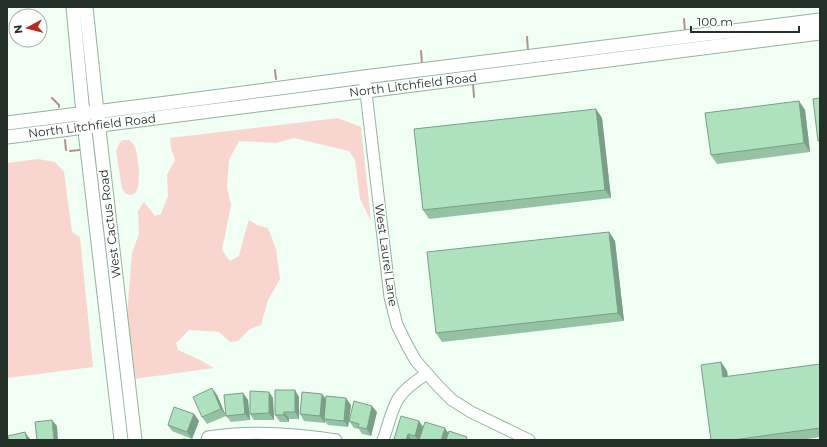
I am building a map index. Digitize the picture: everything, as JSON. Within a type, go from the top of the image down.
[{"type":"main road","name":"West Cactus Road","points":[[73,7],[83,114],[121,440]]},
{"type":"main road","name":"West Cactus Road","points":[[86,7],[135,440]]},
{"type":"main road","name":"North Litchfield Road","points":[[7,136],[85,127],[98,119],[364,77],[820,20]]},
{"type":"main road","name":"North Litchfield Road","points":[[7,123],[83,114],[98,119],[365,90],[820,33]]},
{"type":"street","name":"West Laurel Lane","points":[[364,77],[392,306],[397,325],[416,362],[452,400],[470,412],[529,440]]},
{"type":"street","points":[[383,440],[398,398],[405,390],[426,374]]},
{"type":"street","points":[[208,439],[257,432],[304,435],[336,440]]},
{"type":"shaded area","points":[[338,118],[361,127],[371,221],[360,199],[355,160],[349,151],[294,138],[276,143],[239,141],[229,160],[227,187],[231,205],[222,250],[230,261],[239,256],[249,220],[257,225],[268,228],[276,249],[280,279],[268,300],[261,325],[250,329],[238,341],[230,342],[219,332],[189,330],[176,343],[178,350],[214,368],[134,379],[127,316],[132,253],[139,234],[138,211],[144,202],[155,216],[161,214],[168,196],[167,175],[175,160],[171,148],[170,138]]},
{"type":"shaded area","points":[[123,140],[129,140],[133,144],[137,158],[139,174],[138,188],[135,193],[131,195],[125,193],[122,188],[116,151],[120,142]]},
{"type":"shaded area","points":[[38,159],[55,162],[64,172],[72,232],[80,237],[93,367],[7,378],[7,163]]},
{"type":"building","points":[[820,98],[820,141],[818,141],[813,99]]},
{"type":"building","points":[[799,101],[804,143],[711,155],[705,113]]},
{"type":"building","points":[[596,109],[605,190],[423,210],[414,129]]},
{"type":"building","points":[[609,232],[618,313],[436,333],[427,252]]},
{"type":"building","points":[[721,362],[723,377],[820,364],[820,428],[733,440],[711,440],[701,365]]},
{"type":"building","points":[[212,388],[221,409],[202,417],[193,397]]},
{"type":"building","points":[[275,390],[295,390],[295,412],[284,412],[284,415],[275,415]]},
{"type":"building","points":[[250,391],[269,392],[269,413],[250,414]]},
{"type":"building","points":[[302,392],[322,394],[320,416],[300,414]]},
{"type":"building","points":[[243,393],[245,414],[226,416],[224,395]]},
{"type":"building","points":[[326,396],[346,398],[344,421],[324,419]]},
{"type":"building","points":[[354,401],[372,406],[367,429],[358,427],[359,424],[349,421]]},
{"type":"building","points":[[174,407],[194,414],[187,432],[168,425]]},
{"type":"building","points":[[401,416],[419,421],[415,436],[408,434],[406,440],[394,439]]},
{"type":"building","points":[[52,420],[54,440],[37,440],[35,422]]},
{"type":"building","points":[[425,422],[445,428],[441,440],[419,440]]},
{"type":"building","points":[[449,431],[467,437],[466,440],[446,440]]},
{"type":"building","points":[[25,432],[27,440],[9,440],[8,436]]},
{"type":"waterway","points":[[684,19],[685,31]]},
{"type":"waterway","points":[[527,37],[528,51]]},
{"type":"waterway","points":[[421,51],[422,64]]},
{"type":"waterway","points":[[275,70],[276,79]]},
{"type":"waterway","points":[[473,83],[474,97]]},
{"type":"waterway","points":[[52,98],[59,105],[59,107]]},
{"type":"waterway","points":[[65,140],[66,150]]},
{"type":"waterway","points":[[70,151],[80,150]]}]
